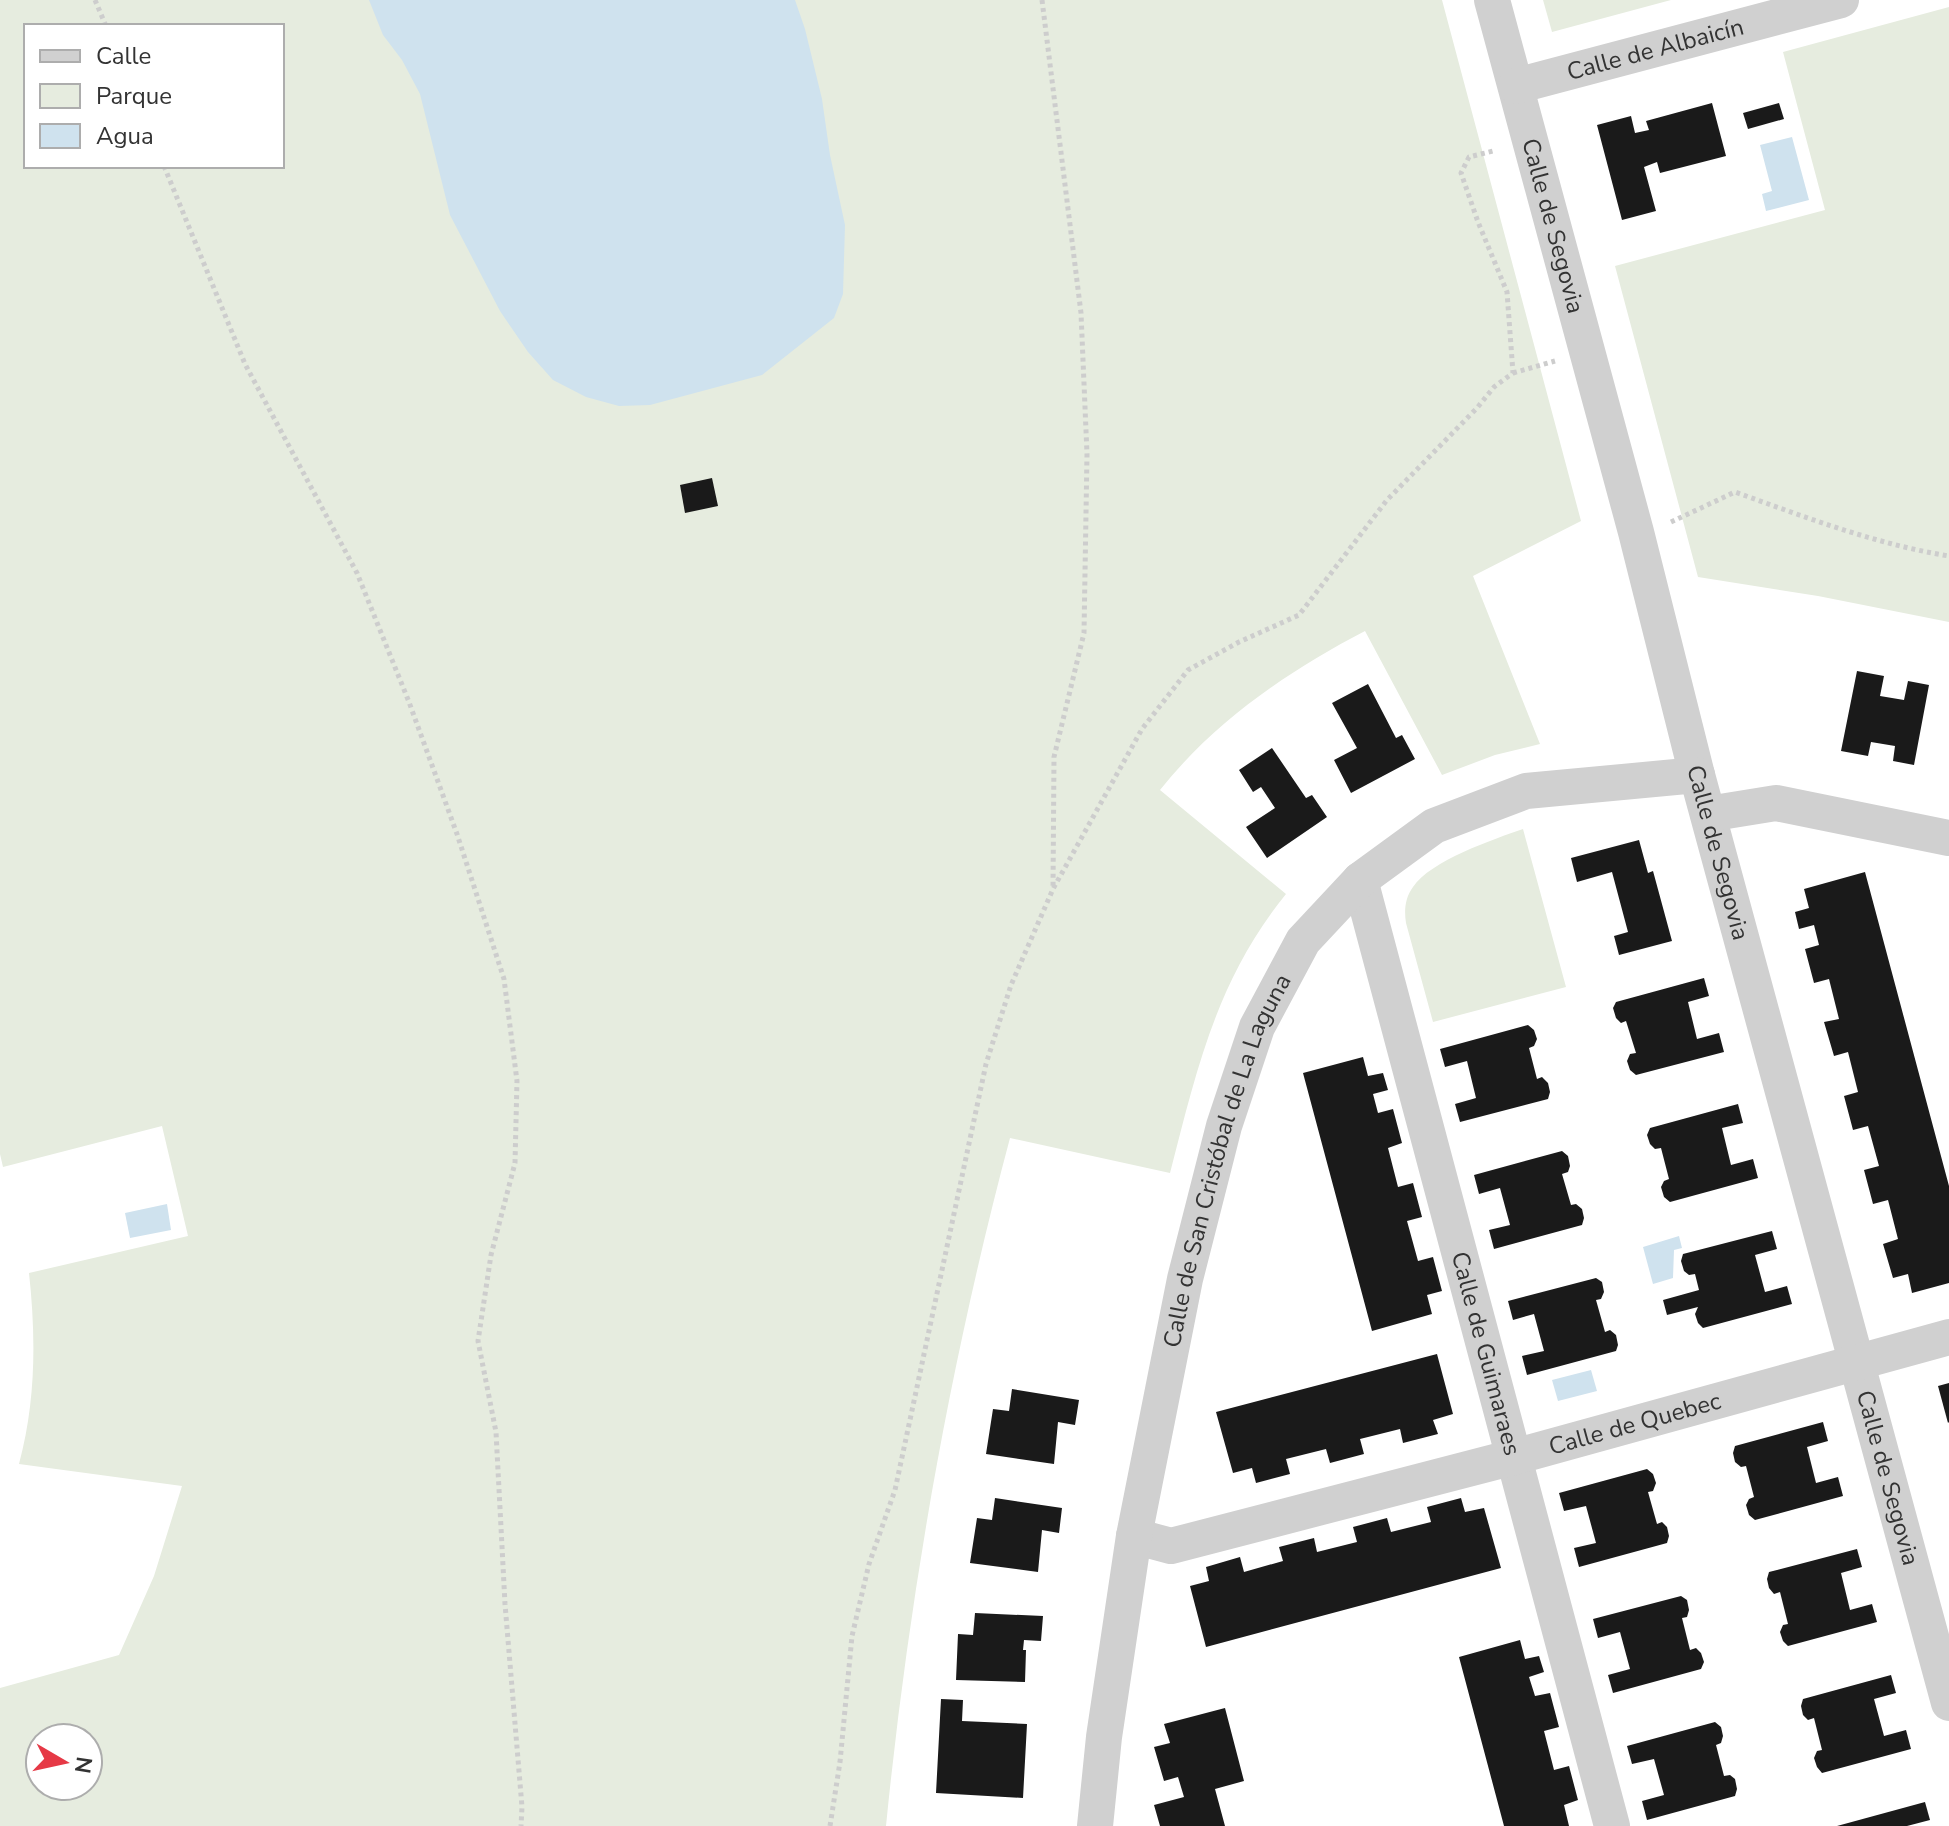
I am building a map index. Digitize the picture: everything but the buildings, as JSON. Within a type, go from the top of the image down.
[{"type":"street","name":"Calle de Segovia","points":[[1492,0],[1636,532],[1697,775],[1949,1703]]},
{"type":"street","name":"Calle de Albaicín","points":[[1516,86],[1841,0]]},
{"type":"street","name":"Calle de San Cristóbal de La Laguna","points":[[1095,1826],[1104,1737],[1134,1536],[1185,1279],[1224,1126],[1257,1027],[1303,941],[1360,880],[1434,826],[1526,791],[1697,775]]},
{"type":"street","points":[[1708,814],[1776,803],[1949,838]]},
{"type":"street","name":"Calle de Guimaraes","points":[[1360,880],[1612,1826]]},
{"type":"street","name":"Calle de Quebec","points":[[1134,1536],[1171,1546],[1514,1457],[1949,1337]]},
{"type":"path","points":[[95,0],[105,24]]},
{"type":"path","points":[[1042,0],[1081,313],[1087,454],[1084,633],[1054,757],[1053,889]]},
{"type":"path","points":[[830,1826],[840,1762],[852,1636],[869,1564],[895,1490],[986,1064],[1011,985],[1053,889],[1142,729],[1188,670],[1239,642],[1299,615],[1387,500],[1494,387],[1513,373],[1507,292],[1461,173],[1469,157],[1493,151]]},
{"type":"path","points":[[165,168],[245,364],[357,573],[409,702],[457,834],[504,979],[517,1081],[515,1163],[491,1255],[478,1341],[496,1432],[521,1826]]},
{"type":"path","points":[[1636,532],[1673,522],[1735,492],[1846,530],[1914,550],[1949,556]]},
{"type":"green space","points":[[0,0],[1442,0],[1581,521],[1473,576],[1540,744],[1495,755],[1442,775],[1365,631],[1308,663],[1228,720],[1160,790],[1286,894],[1242,960],[1226,993],[1200,1062],[1170,1173],[1010,1138],[969,1308],[934,1480],[895,1739],[886,1826],[0,1826],[0,1688],[119,1655],[154,1576],[182,1486],[19,1464],[29,1417],[33,1369],[29,1273],[188,1236],[162,1126],[3,1167],[0,1154]]},
{"type":"green space","points":[[1543,0],[1671,0],[1552,32]]},
{"type":"green space","points":[[1949,7],[1949,622],[1818,596],[1698,577],[1615,266],[1825,210],[1783,52]]},
{"type":"green space","points":[[1523,829],[1566,987],[1433,1022],[1406,923],[1408,895],[1421,877],[1433,868],[1480,845]]},
{"type":"water","points":[[369,0],[795,0],[822,99],[845,225],[843,294],[834,318],[762,375],[650,405],[619,406],[586,397],[553,380],[528,352],[500,311],[450,215],[420,94],[402,60],[383,35]]},
{"type":"water","points":[[1792,137],[1809,200],[1766,211],[1762,194],[1772,191],[1760,145]]},
{"type":"water","points":[[167,1204],[171,1230],[130,1238],[125,1213]]},
{"type":"water","points":[[1679,1236],[1682,1248],[1674,1250],[1673,1278],[1653,1284],[1643,1247]]},
{"type":"water","points":[[1591,1370],[1597,1391],[1558,1401],[1552,1380]]}]
